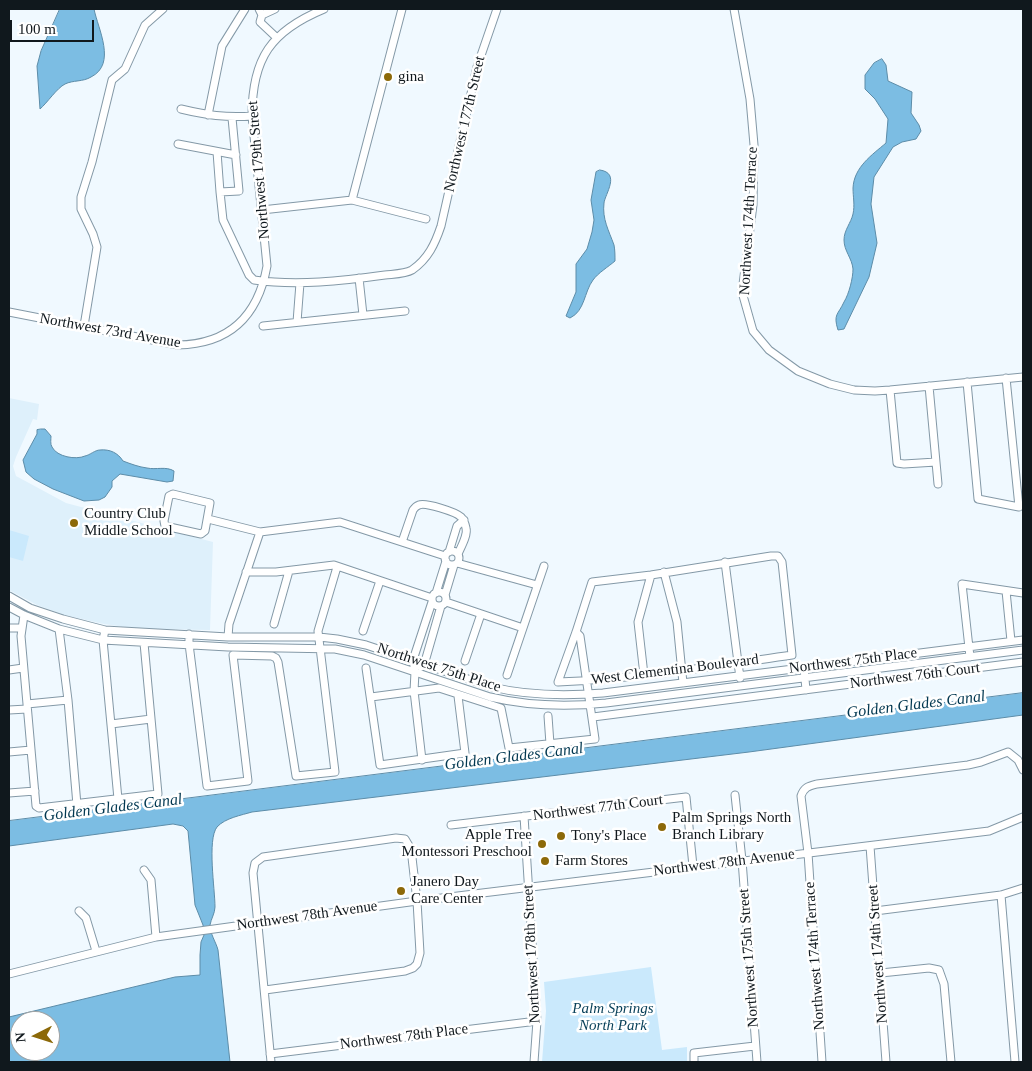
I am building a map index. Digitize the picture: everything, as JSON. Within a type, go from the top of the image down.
[{"type":"street","points":[[84,326],[97,247],[81,209],[81,196],[92,162],[112,80],[125,69],[145,25],[163,9]]},
{"type":"street","points":[[208,115],[222,46],[245,9]]},
{"type":"street","points":[[274,9],[260,12],[260,22],[277,38]]},
{"type":"street","name":"Northwest 179th Street","points":[[237,325],[247,316],[257,302],[267,266],[252,116],[252,97],[255,79],[267,50],[277,38],[297,21],[324,9]]},
{"type":"street","name":"Northwest 177th Street","points":[[359,278],[410,271],[429,254],[436,241],[477,67],[497,9]]},
{"type":"street","name":"Northwest 174th Terrace","points":[[734,9],[750,99],[754,145],[753,205],[742,292],[753,331],[769,350],[798,372],[830,384],[854,390],[875,392],[1023,377]]},
{"type":"street","points":[[352,200],[402,12]]},
{"type":"street","points":[[181,108],[208,115],[232,118],[252,116]]},
{"type":"street","points":[[220,192],[239,191],[232,118]]},
{"type":"street","points":[[178,144],[236,155]]},
{"type":"street","points":[[217,152],[223,220],[249,275],[254,280],[300,283],[359,278],[363,315]]},
{"type":"street","points":[[262,210],[352,200],[426,219]]},
{"type":"street","points":[[297,322],[300,283]]},
{"type":"street","points":[[263,326],[405,311]]},
{"type":"street","name":"Northwest 73rd Avenue","points":[[9,312],[159,342],[193,344],[215,339],[237,325]]},
{"type":"street","points":[[967,382],[978,500],[1019,507],[1019,469],[1006,378]]},
{"type":"street","points":[[929,386],[938,484]]},
{"type":"street","points":[[890,390],[897,463],[936,462]]},
{"type":"street","points":[[173,494],[209,502],[211,504],[208,519],[206,531],[201,534],[166,526],[164,521],[169,496],[173,494]]},
{"type":"street","points":[[402,542],[413,510],[421,504],[459,515],[464,520],[467,530],[424,664],[415,672]]},
{"type":"street","points":[[208,519],[260,532],[340,522],[447,556],[456,552],[458,554]]},
{"type":"street","points":[[422,760],[414,691],[415,672],[413,660],[456,526],[464,520]]},
{"type":"street","points":[[228,637],[229,624],[260,532]]},
{"type":"street","points":[[447,556],[449,564],[537,586]]},
{"type":"street","name":"West Clementina Boulevard","points":[[576,632],[558,682],[644,675],[792,655],[782,562],[778,556],[725,562]]},
{"type":"street","points":[[371,697],[439,688],[458,696],[502,708],[509,748],[595,739],[580,636],[576,632],[592,582],[651,575],[725,562],[740,676],[738,681],[724,688]]},
{"type":"street","points":[[246,572],[289,571],[337,566],[433,598],[437,606],[444,601]]},
{"type":"street","points":[[189,634],[188,644],[208,786],[248,781],[233,655],[272,656],[276,658],[296,776],[335,772],[318,631],[337,566]]},
{"type":"street","points":[[507,675],[544,566]]},
{"type":"street","points":[[274,624],[289,571]]},
{"type":"street","points":[[664,572],[677,622],[683,683]]},
{"type":"street","points":[[644,675],[638,622],[651,575]]},
{"type":"street","points":[[363,631],[380,581]]},
{"type":"street","points":[[970,657],[962,584],[1023,593]]},
{"type":"street","points":[[1006,591],[1011,641]]},
{"type":"street","points":[[433,598],[441,592],[444,601]]},
{"type":"street","name":"Northwest 75th Place","points":[[9,596],[30,608],[62,619],[105,630],[228,637],[319,637],[366,645],[511,691],[547,695],[589,694],[1023,640]]},
{"type":"street","points":[[444,601],[523,628]]},
{"type":"street","name":"Northwest 75th Place","points":[[9,607],[59,629],[103,640],[228,647],[320,648],[364,655],[490,697],[546,705],[590,705],[1023,650]]},
{"type":"street","points":[[465,661],[481,614]]},
{"type":"street","points":[[24,615],[21,628],[36,806],[38,808],[77,805],[158,794],[144,643]]},
{"type":"street","points":[[9,628],[21,628]]},
{"type":"street","points":[[59,629],[68,700],[77,805]]},
{"type":"street","points":[[105,630],[103,640],[118,799]]},
{"type":"street","name":"Northwest 76th Court","points":[[593,717],[1023,662]]},
{"type":"street","points":[[9,670],[24,668]]},
{"type":"street","points":[[366,668],[380,766],[465,753],[458,696]]},
{"type":"street","points":[[804,668],[806,690]]},
{"type":"street","points":[[9,710],[68,700]]},
{"type":"street","points":[[548,716],[550,744]]},
{"type":"street","points":[[111,724],[151,720]]},
{"type":"street","points":[[9,752],[31,750]]},
{"type":"street","name":"Northwest 174th Terrace","points":[[822,1062],[808,853],[801,796],[803,790],[817,784],[974,764],[1008,752],[1018,760],[1023,770]]},
{"type":"street","points":[[9,793],[35,791]]},
{"type":"street","name":"Northwest 175th Street","points":[[735,795],[742,860],[757,1062]]},
{"type":"street","name":"Northwest 77th Court","points":[[451,825],[686,797],[693,866]]},
{"type":"street","name":"Northwest 178th Street","points":[[524,816],[537,1021],[534,1062]]},
{"type":"street","name":"Northwest 78th Avenue","points":[[9,974],[156,937],[417,901],[989,831],[1023,816]]},
{"type":"street","points":[[265,990],[405,971],[414,968],[420,953],[417,901],[411,849],[405,839],[396,838],[263,857],[255,863],[254,872],[271,1062]]},
{"type":"street","name":"Northwest 174th Street","points":[[870,846],[886,1062]]},
{"type":"street","points":[[144,870],[151,880],[156,937]]},
{"type":"street","points":[[875,911],[1001,895],[1023,888]]},
{"type":"street","points":[[1001,895],[1015,1062]]},
{"type":"street","points":[[79,911],[86,918],[96,951]]},
{"type":"street","points":[[880,973],[929,968],[939,970],[944,984],[951,1062]]},
{"type":"street","name":"Northwest 78th Place","points":[[270,1054],[537,1021]]},
{"type":"street","points":[[694,1062],[694,1053],[755,1046]]},
{"type":"shaded area","name":"Country Club Middle School","points":[[9,398],[39,404],[37,420],[33,419],[13,466],[16,476],[66,503],[213,542],[210,630],[139,629],[104,624],[64,615],[37,605],[9,590]]},
{"type":"green space","points":[[9,530],[29,536],[23,561],[9,557]]},
{"type":"green space","name":"Palm Springs North Park","points":[[651,967],[662,1050],[687,1047],[687,1062],[542,1062],[546,1011],[544,982]]},
{"type":"water","points":[[60,9],[94,9],[104,46],[103,64],[99,71],[91,77],[62,86],[40,109],[37,66],[41,51]]},
{"type":"water","points":[[882,59],[886,65],[888,81],[912,92],[911,113],[921,131],[916,139],[902,142],[893,147],[874,177],[871,204],[877,243],[869,277],[844,329],[838,330],[836,318],[848,295],[853,273],[844,240],[854,211],[854,181],[865,162],[886,143],[888,119],[875,99],[865,89],[865,75],[874,63]]},
{"type":"water","points":[[600,170],[610,175],[611,179],[604,203],[604,214],[614,245],[615,261],[593,280],[579,311],[570,318],[566,316],[576,292],[576,264],[587,249],[592,232],[594,220],[591,200],[596,172]]},
{"type":"water","points":[[45,429],[51,436],[54,450],[67,457],[77,458],[98,450],[107,450],[116,454],[123,461],[141,467],[164,468],[174,471],[173,481],[167,482],[120,474],[112,481],[112,487],[105,497],[99,500],[84,501],[53,489],[34,479],[26,472],[23,460],[37,434],[37,430]]},
{"type":"water","name":"Golden Glades Canal","points":[[1023,693],[1023,715],[749,752],[252,812],[229,819],[217,827],[212,842],[215,907],[210,925],[218,950],[230,1062],[9,1062],[9,1017],[10,1061],[60,1061],[60,1011],[34,1011],[175,977],[200,975],[201,942],[204,935],[203,925],[195,905],[188,831],[183,826],[173,824],[9,846],[9,821]]},
{"type":"place","name":"gina","points":[[388,77]]},
{"type":"place","name":"Country Club Middle School","points":[[74,523]]},
{"type":"place","name":"Palm Springs North Branch Library","points":[[662,827]]},
{"type":"place","name":"Tony's Place","points":[[561,836]]},
{"type":"place","name":"Apple Tree Montessori Preschool","points":[[542,844]]},
{"type":"place","name":"Farm Stores","points":[[545,861]]},
{"type":"place","name":"Janero Day Care Center","points":[[401,891]]}]
